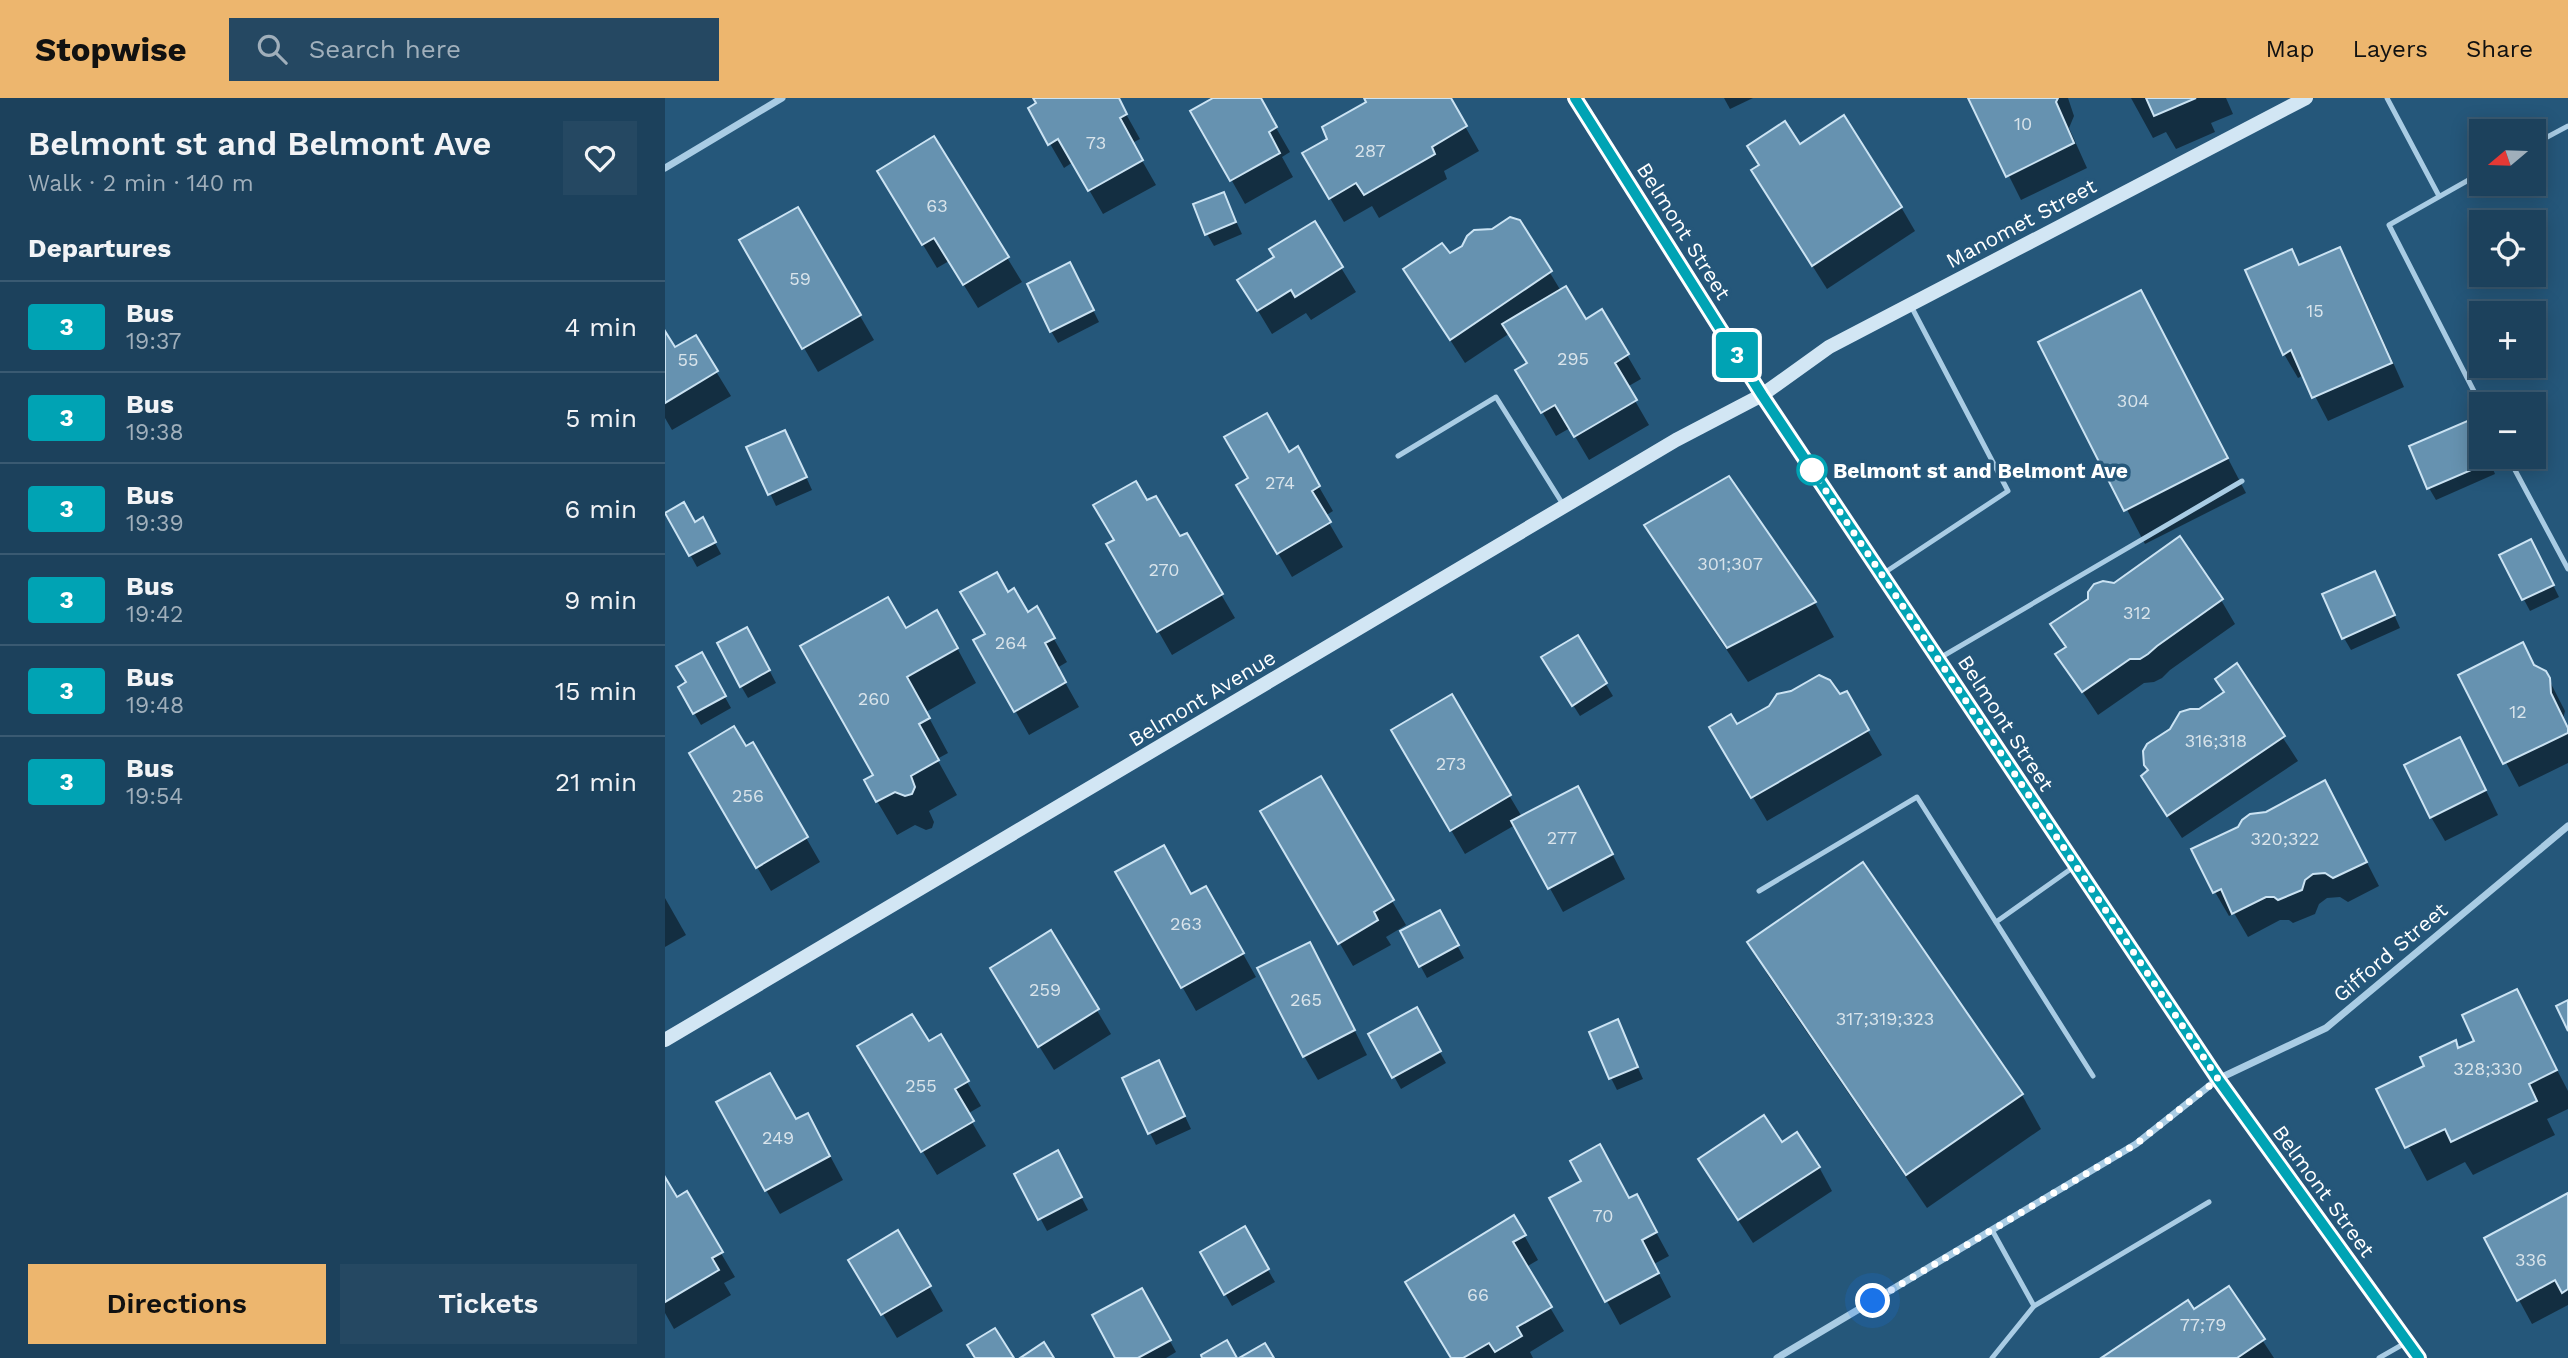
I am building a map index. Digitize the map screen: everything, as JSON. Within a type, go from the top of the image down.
[{"type":"street","points":[[665,168],[782,98]]},
{"type":"street","name":"Belmont Street","points":[[1575,98],[1762,395],[2075,866],[2218,1079],[2419,1358]]},
{"type":"street","name":"Manomet Street","points":[[1762,395],[1829,347],[2306,98]]},
{"type":"street","name":"Belmont Avenue","points":[[665,1040],[1676,440],[1762,395]]},
{"type":"street","name":"Gifford Street","points":[[1777,1358],[2136,1144],[2218,1079],[2326,1028],[2568,826]]},
{"type":"lane","points":[[2387,98],[2439,196]]},
{"type":"lane","points":[[2546,138],[2568,126]]},
{"type":"lane","points":[[2469,180],[2389,225],[2474,392]]},
{"type":"lane","points":[[1882,575],[2008,491],[1910,304]]},
{"type":"lane","points":[[1398,456],[1496,397],[1564,507]]},
{"type":"lane","points":[[2514,469],[2568,569]]},
{"type":"lane","points":[[1938,659],[2242,481]]},
{"type":"lane","points":[[1759,891],[1917,797],[2093,1076]]},
{"type":"lane","points":[[1996,922],[2075,866]]},
{"type":"lane","points":[[1991,1358],[2034,1306],[2209,1202]]},
{"type":"lane","points":[[1992,1230],[2034,1306]]},
{"type":"lane","points":[[2379,1358],[2407,1342]]},
{"type":"building","points":[[1033,98],[1119,98],[1127,114],[1120,118],[1143,160],[1088,191],[1058,139],[1048,145],[1028,108],[1036,103]]},
{"type":"building","points":[[1213,98],[1261,98],[1277,127],[1269,132],[1280,153],[1230,181],[1190,111]]},
{"type":"building","points":[[1364,98],[1451,98],[1467,126],[1432,147],[1435,154],[1364,195],[1356,183],[1329,199],[1302,153],[1327,139],[1322,127],[1366,102]]},
{"type":"building","points":[[1968,98],[2058,98],[2056,102],[2074,143],[2006,177]]},
{"type":"building","points":[[2146,98],[2196,98],[2154,116]]},
{"type":"building","points":[[1844,115],[1902,207],[1812,266],[1751,170],[1759,165],[1747,146],[1785,121],[1800,144]]},
{"type":"building","points":[[934,136],[1009,257],[963,285],[934,238],[922,245],[877,171]]},
{"type":"building","points":[[1224,192],[1236,222],[1205,235],[1193,204]]},
{"type":"building","points":[[798,207],[861,315],[802,349],[739,240]]},
{"type":"building","points":[[1510,217],[1520,220],[1552,271],[1450,340],[1403,269],[1442,243],[1450,253],[1462,246],[1474,230],[1492,229]]},
{"type":"building","points":[[1315,221],[1343,267],[1295,297],[1291,290],[1257,311],[1237,280],[1274,257],[1269,249]]},
{"type":"building","points":[[2340,247],[2392,363],[2312,398],[2291,350],[2283,355],[2245,270],[2292,249],[2299,265]]},
{"type":"building","points":[[1070,262],[1094,310],[1050,332],[1027,284]]},
{"type":"building","points":[[1566,286],[1586,319],[1602,309],[1629,354],[1615,363],[1637,400],[1574,437],[1555,405],[1541,413],[1515,370],[1527,363],[1502,324]]},
{"type":"building","points":[[2141,290],[2228,458],[2124,511],[2038,342]]},
{"type":"building","points":[[665,331],[675,347],[696,335],[718,371],[665,403]]},
{"type":"building","points":[[1267,413],[1289,452],[1298,446],[1320,486],[1312,491],[1331,522],[1277,554],[1236,485],[1248,478],[1224,437]]},
{"type":"building","points":[[2469,420],[2469,469],[2474,469],[2427,489],[2409,446]]},
{"type":"building","points":[[785,430],[807,477],[768,495],[746,447]]},
{"type":"building","points":[[1729,476],[1816,602],[1727,648],[1644,525]]},
{"type":"building","points":[[1136,481],[1147,500],[1156,496],[1180,536],[1187,533],[1223,594],[1157,632],[1106,544],[1114,540],[1093,505]]},
{"type":"building","points":[[684,502],[695,522],[703,517],[716,542],[689,556],[665,513]]},
{"type":"building","points":[[2180,536],[2223,599],[2148,654],[2140,659],[2130,659],[2082,692],[2055,654],[2066,647],[2050,624],[2088,599],[2088,592],[2094,584],[2103,581],[2114,583]]},
{"type":"building","points":[[2531,539],[2554,585],[2522,600],[2499,555]]},
{"type":"building","points":[[2375,571],[2395,615],[2342,639],[2322,594]]},
{"type":"building","points":[[997,572],[1008,592],[1014,588],[1028,612],[1037,606],[1055,638],[1045,643],[1066,682],[1014,712],[973,640],[985,634],[960,592]]},
{"type":"building","points":[[888,597],[906,628],[937,610],[958,648],[907,677],[930,718],[919,724],[939,760],[911,776],[915,787],[912,794],[905,796],[895,792],[876,802],[864,780],[873,775],[800,646]]},
{"type":"building","points":[[747,627],[770,670],[740,687],[717,643]]},
{"type":"building","points":[[1578,635],[1607,683],[1572,706],[1541,657]]},
{"type":"building","points":[[2523,642],[2534,665],[2546,671],[2550,678],[2551,693],[2568,733],[2503,764],[2458,675]]},
{"type":"building","points":[[702,652],[726,696],[693,714],[678,687],[686,682],[676,666]]},
{"type":"building","points":[[2237,663],[2285,736],[2167,816],[2141,776],[2148,770],[2144,765],[2143,751],[2147,744],[2170,729],[2180,712],[2199,709],[2224,692],[2215,679]]},
{"type":"building","points":[[1819,675],[1830,680],[1840,694],[1847,691],[1869,730],[1751,798],[1709,727],[1731,714],[1737,724],[1769,706],[1777,694],[1791,691]]},
{"type":"building","points":[[1452,694],[1511,795],[1450,831],[1391,730]]},
{"type":"building","points":[[734,726],[746,746],[753,742],[808,837],[756,868],[689,753]]},
{"type":"building","points":[[2460,737],[2486,790],[2430,818],[2404,765]]},
{"type":"building","points":[[1321,776],[1394,900],[1374,912],[1378,920],[1338,944],[1260,811]]},
{"type":"building","points":[[2325,780],[2367,862],[2333,878],[2325,873],[2313,874],[2305,880],[2302,890],[2278,900],[2266,897],[2232,914],[2221,889],[2213,893],[2191,849],[2238,827],[2250,814],[2266,812]]},
{"type":"building","points":[[1578,786],[1613,854],[1548,889],[1511,821]]},
{"type":"building","points":[[1164,845],[1191,894],[1206,886],[1244,953],[1181,988],[1115,872]]},
{"type":"building","points":[[1863,862],[2023,1094],[1906,1175],[1747,942]]},
{"type":"building","points":[[1440,910],[1459,945],[1419,967],[1400,931]]},
{"type":"building","points":[[1051,930],[1099,1009],[1038,1047],[990,968]]},
{"type":"building","points":[[1310,942],[1355,1030],[1303,1057],[1257,968]]},
{"type":"building","points":[[2517,989],[2557,1070],[2529,1084],[2537,1101],[2451,1142],[2445,1129],[2405,1148],[2376,1089],[2424,1066],[2420,1057],[2456,1040],[2458,1048],[2474,1041],[2462,1015]]},
{"type":"building","points":[[2568,1000],[2568,1031],[2556,1006]]},
{"type":"building","points":[[1417,1007],[1441,1051],[1392,1078],[1368,1034]]},
{"type":"building","points":[[912,1014],[929,1041],[941,1034],[969,1081],[955,1089],[974,1121],[921,1152],[857,1046]]},
{"type":"building","points":[[1618,1019],[1638,1067],[1609,1079],[1589,1032]]},
{"type":"building","points":[[1159,1060],[1185,1116],[1148,1134],[1122,1078]]},
{"type":"building","points":[[770,1073],[796,1119],[808,1113],[830,1156],[765,1191],[716,1102]]},
{"type":"building","points":[[1764,1115],[1782,1142],[1797,1132],[1820,1167],[1738,1220],[1698,1159]]},
{"type":"building","points":[[1600,1144],[1629,1198],[1637,1194],[1657,1232],[1642,1240],[1659,1273],[1605,1302],[1549,1198],[1581,1181],[1570,1161]]},
{"type":"building","points":[[1058,1150],[1082,1197],[1038,1220],[1014,1174]]},
{"type":"building","points":[[665,1177],[677,1197],[687,1191],[723,1252],[712,1258],[719,1270],[665,1302]]},
{"type":"building","points":[[2568,1193],[2568,1289],[2562,1293],[2555,1280],[2517,1301],[2484,1238]]},
{"type":"building","points":[[1514,1215],[1526,1235],[1513,1242],[1552,1307],[1517,1327],[1522,1336],[1495,1352],[1489,1343],[1463,1358],[1451,1358],[1405,1282]]},
{"type":"building","points":[[1245,1226],[1269,1269],[1224,1295],[1200,1252]]},
{"type":"building","points":[[898,1230],[931,1286],[881,1315],[848,1260]]},
{"type":"building","points":[[2229,1286],[2265,1339],[2237,1358],[2101,1358],[2188,1300],[2194,1309]]},
{"type":"building","points":[[1142,1288],[1171,1340],[1138,1358],[1115,1358],[1092,1315]]},
{"type":"building","points":[[995,1328],[1014,1358],[975,1358],[967,1345]]},
{"type":"building","points":[[1227,1340],[1237,1358],[1202,1358],[1201,1355]]},
{"type":"building","points":[[1044,1342],[1054,1358],[1020,1358]]},
{"type":"building","points":[[1265,1343],[1274,1358],[1239,1358]]},
{"type":"bus line","name":"3","points":[[1575,98],[1762,395],[2218,1079],[2419,1358]]},
{"type":"place","name":"Belmont st and Belmont Ave","points":[[1812,470]]},
{"type":"route","points":[[1812,470],[2218,1079],[2136,1144],[1873,1301]]}]
